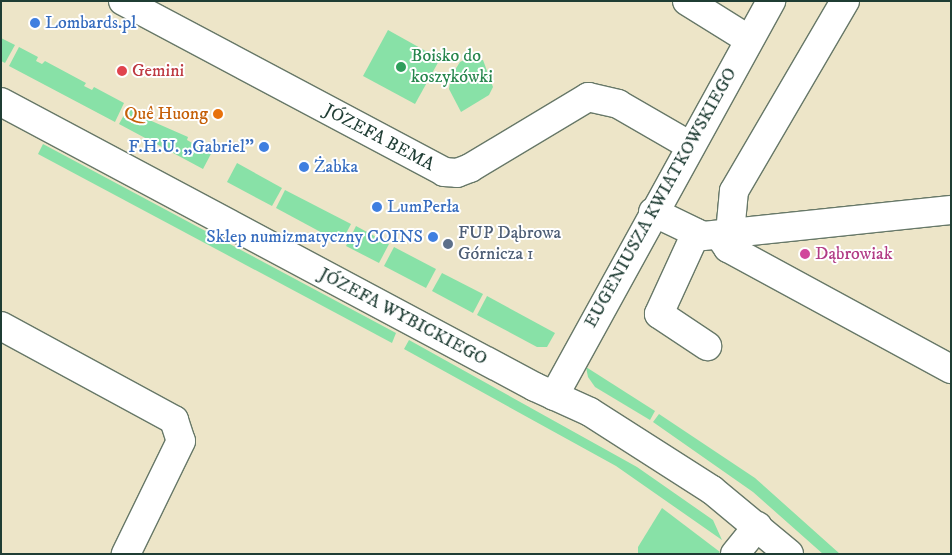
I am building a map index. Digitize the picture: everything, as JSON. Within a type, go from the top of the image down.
[{"type":"street","name":"JÓZEFA BEMA","points":[[122,1],[444,172],[458,173],[470,168],[588,98],[618,104],[689,146]]},
{"type":"street","points":[[687,1],[748,39]]},
{"type":"street","name":"EUGENIUSZA KWIATKOWSKIEGO","points":[[554,396],[689,146],[771,1]]},
{"type":"street","points":[[707,346],[659,314],[715,234],[734,191],[845,1]]},
{"type":"street","name":"JÓZEFA WYBICKIEGO","points":[[1,102],[554,396],[581,407],[642,443],[712,490],[758,526],[789,554]]},
{"type":"street","points":[[653,212],[715,234],[951,210]]},
{"type":"street","points":[[715,234],[728,248],[951,370]]},
{"type":"street","points":[[1,326],[174,420],[181,441],[126,554]]},
{"type":"street","points":[[735,554],[758,526]]},
{"type":"green space","name":"Boisko do koszykówki","points":[[388,30],[440,59],[415,104],[363,76]]},
{"type":"green space","points":[[1,38],[15,45],[5,63],[1,61]]},
{"type":"green space","points":[[19,47],[38,57],[36,61],[42,64],[45,61],[86,83],[84,86],[92,90],[94,87],[124,103],[115,122],[9,66]]},
{"type":"green space","points":[[466,59],[483,60],[493,87],[489,95],[461,112],[449,89],[451,76],[460,62]]},
{"type":"green space","points":[[129,106],[148,116],[147,119],[188,137],[187,140],[194,144],[196,141],[213,150],[203,169],[119,124]]},
{"type":"green space","points":[[43,144],[396,333],[392,343],[38,154]]},
{"type":"green space","points":[[237,163],[282,188],[272,206],[227,182]]},
{"type":"green space","points":[[285,190],[351,224],[341,243],[276,208]]},
{"type":"green space","points":[[356,226],[389,244],[379,263],[346,246]]},
{"type":"green space","points":[[394,247],[436,269],[426,288],[384,266]]},
{"type":"green space","points":[[442,273],[483,294],[473,313],[432,291]]},
{"type":"green space","points":[[487,296],[555,333],[547,347],[537,347],[477,315]]},
{"type":"green space","points":[[409,340],[637,467],[713,520],[722,540],[616,466],[404,349]]},
{"type":"green space","points":[[586,367],[655,411],[650,420],[595,387],[588,377]]},
{"type":"green space","points":[[659,414],[755,478],[840,554],[823,554],[753,492],[653,422]]},
{"type":"green space","points":[[662,508],[720,552],[718,554],[638,554],[638,547]]},
{"type":"place","name":"Lombards.pl","points":[[35,23]]},
{"type":"place","name":"Boisko do koszykówki","points":[[401,67]]},
{"type":"place","name":"Gemini","points":[[122,71]]},
{"type":"place","name":"Quê Huong","points":[[218,114]]},
{"type":"place","name":"F.H.U. „Gabriel”","points":[[264,147]]},
{"type":"place","name":"Żabka","points":[[304,167]]},
{"type":"place","name":"LumPerła","points":[[377,207]]},
{"type":"place","name":"Sklep numizmatyczny COINS","points":[[433,237]]},
{"type":"place","name":"FUP Dąbrowa Górnicza 1","points":[[448,244]]},
{"type":"place","name":"Dąbrowiak","points":[[805,254]]}]
